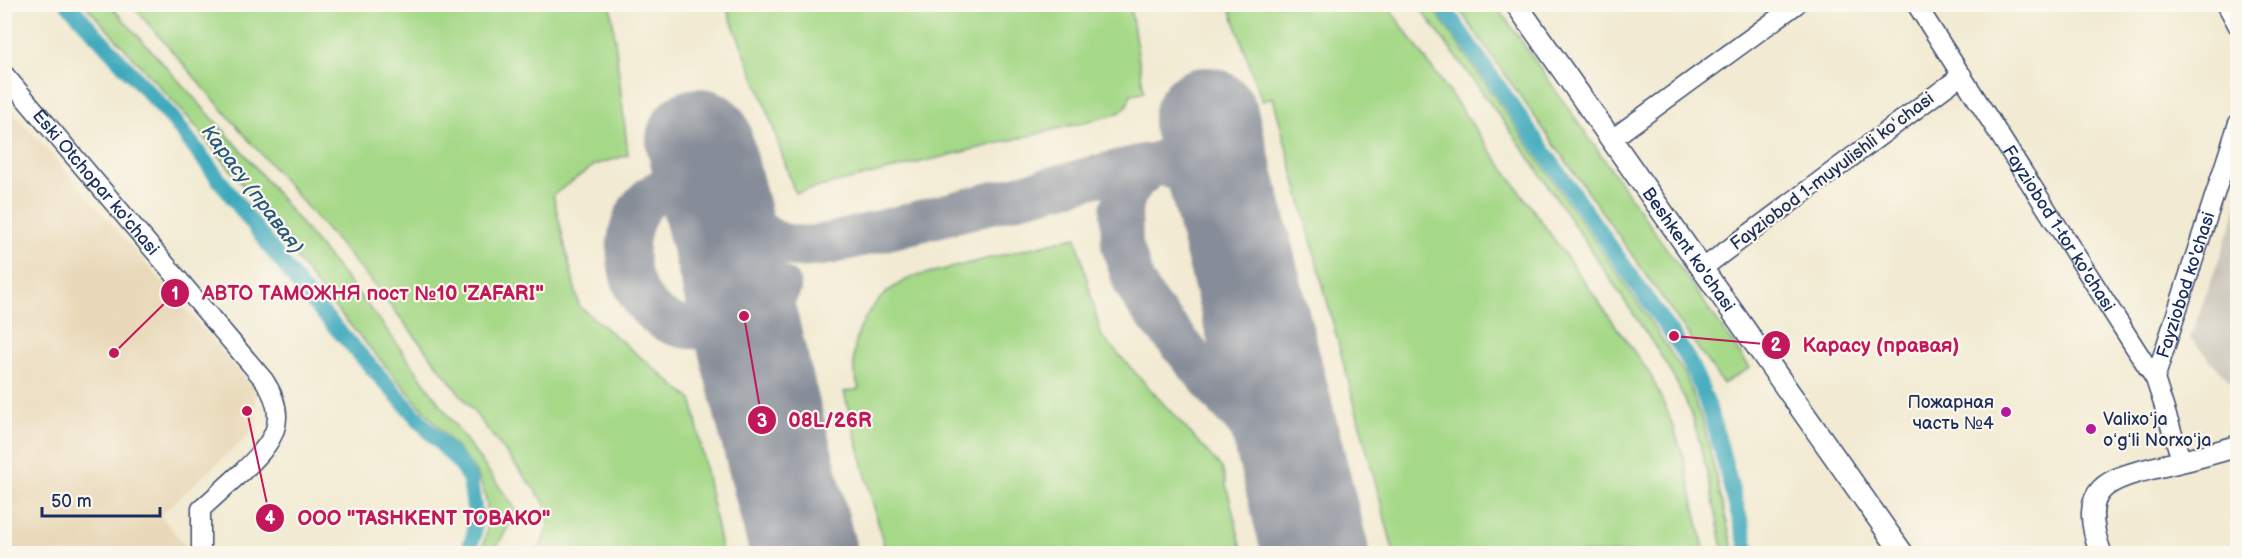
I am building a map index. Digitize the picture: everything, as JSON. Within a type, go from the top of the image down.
[{"type":"street","name":"Beshkent ko'chasi","points":[[1516,4],[1903,554]]},
{"type":"street","points":[[1612,139],[1797,4]]},
{"type":"street","name":"Fayziobod 1-tor ko'chasi","points":[[1916,4],[2155,379],[2182,462]]},
{"type":"street","points":[[2226,4],[2238,26]]},
{"type":"street","name":"Eski Otchopar ko'chasi","points":[[4,74],[264,380],[272,394],[277,415],[273,438],[263,452],[201,509],[201,554]]},
{"type":"street","name":"Fayziobod 1-muyulishli koʻchasi","points":[[1703,268],[1962,75]]},
{"type":"street","name":"Fayziobod ko'chasi","points":[[2155,379],[2238,123]]},
{"type":"street","points":[[2101,554],[2091,523],[2093,506],[2100,491],[2120,476],[2238,446]]},
{"type":"shaded area","points":[[5,102],[255,389],[256,429],[160,515],[189,553],[5,553]]},
{"type":"shaded area","points":[[2237,203],[2238,389],[2190,338],[2233,221]]},
{"type":"green space","points":[[85,5],[110,5],[243,152],[381,322],[517,511],[493,553],[480,553],[487,531],[487,509],[482,487],[472,466],[319,289],[239,180],[192,122]]},
{"type":"green space","points":[[132,5],[611,5],[628,155],[595,165],[553,195],[579,306],[692,400],[722,553],[537,553],[546,533],[548,520],[546,506],[542,499],[378,289]]},
{"type":"green space","points":[[725,5],[1130,5],[1144,92],[1131,94],[1124,109],[1110,116],[795,193],[764,101]]},
{"type":"green space","points":[[1229,5],[1387,5],[1650,374],[1668,413],[1683,455],[1705,553],[1394,553],[1273,97],[1262,101]]},
{"type":"green space","points":[[1418,5],[1431,5],[1685,374],[1704,425],[1734,553],[1724,553],[1697,434],[1689,408],[1672,375],[1520,144]]},
{"type":"green space","points":[[1456,5],[1496,5],[1750,368],[1723,384]]},
{"type":"green space","points":[[1076,237],[1101,335],[1222,468],[1243,553],[886,553],[844,392],[859,389],[854,368],[854,350],[857,336],[869,312],[888,291],[913,277]]},
{"type":"waterway","name":"Карасу (правая)","points":[[68,4],[173,119],[309,298],[461,465],[470,480],[475,514],[474,535],[467,554]]},
{"type":"waterway","name":"Карасу (правая)","points":[[1441,4],[1684,352],[1700,385],[1712,420],[1748,554]]},
{"type":"taxiway","points":[[1165,160],[1154,164],[1135,180],[1126,194],[1121,210],[1122,245],[1134,283],[1148,305],[1224,397],[1287,465],[1302,497]]},
{"type":"taxiway","points":[[775,294],[747,314],[715,326],[681,327],[666,321],[642,300],[630,274],[628,244],[637,212],[647,200],[666,188],[684,184],[700,188],[715,196],[759,232],[775,241],[796,246],[811,246],[833,243],[1121,170],[1154,164],[1178,170],[1200,183],[1218,201],[1232,222]]},
{"type":"taxiway","points":[[1245,189],[1250,200],[1253,222],[1246,277]]},
{"type":"taxiway","points":[[766,401],[760,357],[762,328],[766,314],[780,287]]},
{"type":"runway","points":[[1206,120],[1316,554]]},
{"type":"runway","points":[[699,141],[804,554]]},
{"type":"place","name":"08L/26R","points":[[744,316]]},
{"type":"place","name":"Карасу (правая)","points":[[1674,336]]},
{"type":"place","name":"АВТО ТАМОЖНЯ пост №10 'ZAFARI\"","points":[[114,353]]},
{"type":"place","name":"OOO \"TASHKENT TOBAKO\"","points":[[247,411]]},
{"type":"place","name":"Пожарная часть №4","points":[[2006,412]]},
{"type":"place","name":"Valixoʻja oʻgʻli Norxoʻja","points":[[2091,429]]}]
